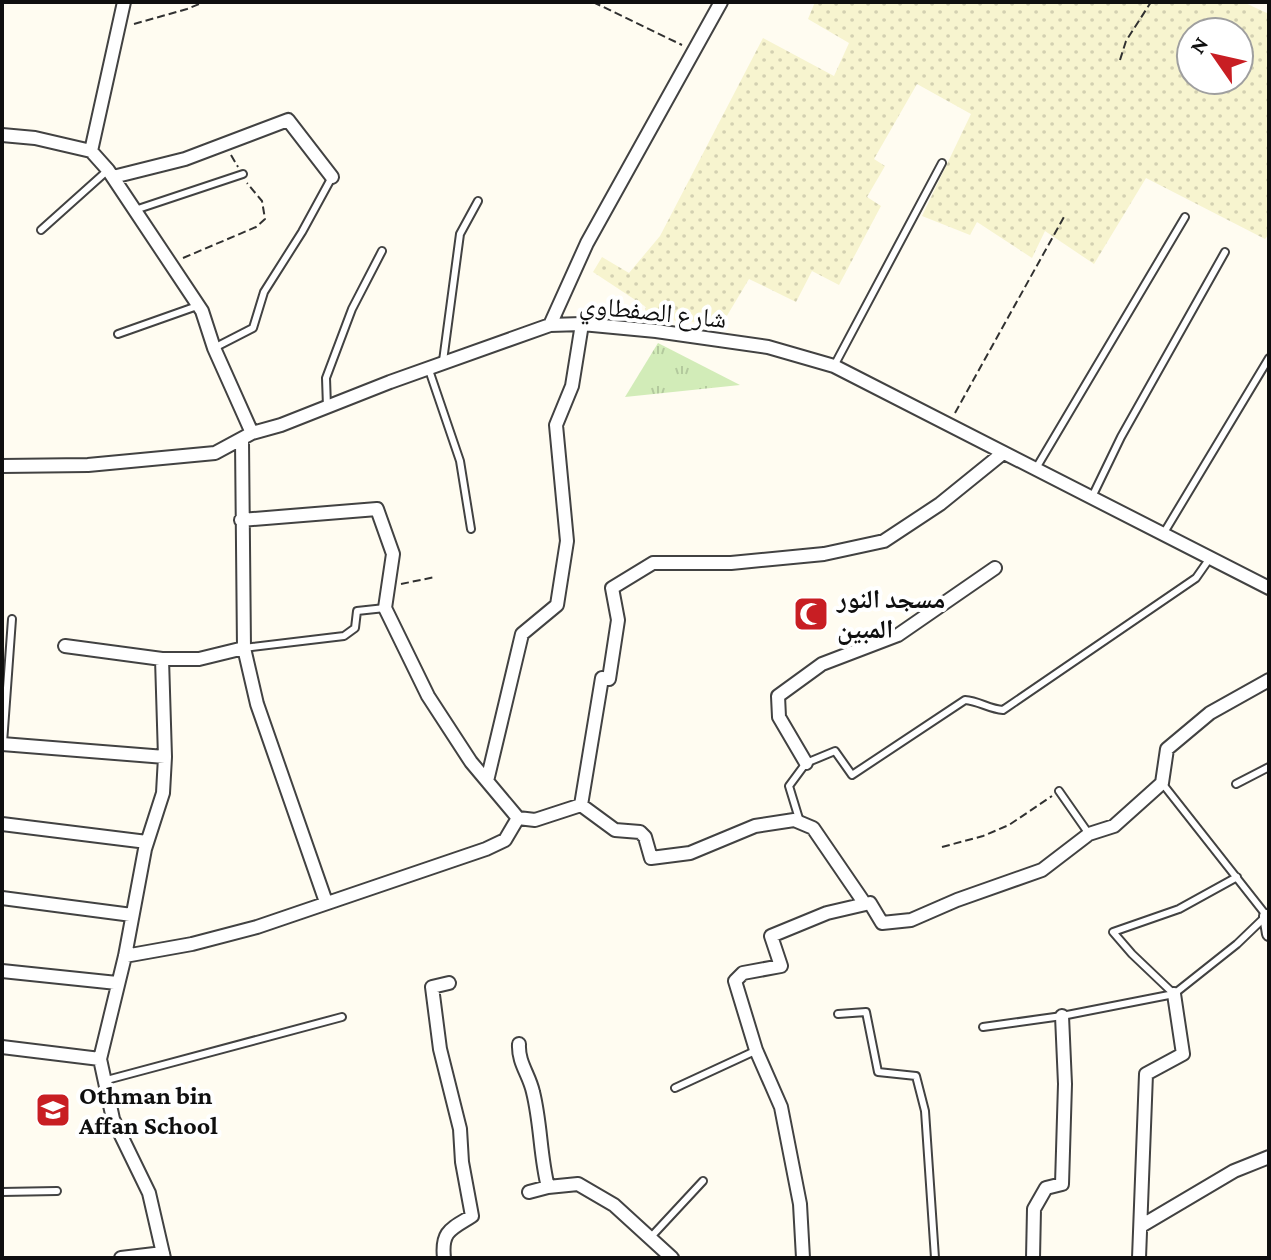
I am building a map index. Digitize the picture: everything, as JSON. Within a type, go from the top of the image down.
[{"type":"street","points":[[91,151],[124,2]]},
{"type":"street","points":[[550,325],[587,243],[721,2]]},
{"type":"street","points":[[110,174],[185,159],[288,120],[332,177]]},
{"type":"street","points":[[2,135],[35,138],[91,151],[200,305],[247,437],[241,520],[244,648],[257,704],[326,902]]},
{"type":"street","points":[[487,781],[522,634],[557,605],[567,541],[556,425],[572,386],[582,324]]},
{"type":"street","name":"شارع الصفطاوي","points":[[2,466],[88,465],[215,453],[247,437],[390,382],[550,325],[582,324],[656,331],[768,347],[834,366],[1269,588]]},
{"type":"street","points":[[581,805],[602,678],[609,679],[618,620],[612,588],[653,563],[731,563],[824,554],[884,541],[964,486],[1003,453]]},
{"type":"street","points":[[241,520],[377,509],[393,554],[385,608],[428,696],[471,762],[518,818],[535,820],[581,805]]},
{"type":"street","points":[[806,763],[779,717],[778,696],[822,664],[898,635],[995,568]]},
{"type":"street","points":[[65,646],[162,659],[199,659],[244,648]]},
{"type":"street","points":[[121,1258],[164,1256],[149,1193],[113,1119],[100,1059],[125,956],[147,842],[163,793],[162,659]]},
{"type":"street","points":[[803,1258],[800,1204],[781,1107],[756,1050],[735,981],[743,973],[781,966],[771,936],[827,913],[870,903],[882,923],[911,920],[1042,870],[1089,834],[1114,826],[1162,783],[1167,749],[1210,713],[1269,681]]},
{"type":"street","points":[[2,744],[165,757]]},
{"type":"street","points":[[581,805],[615,830],[640,832],[645,837],[651,858],[690,853],[755,826],[794,820],[800,822],[813,828],[865,904]]},
{"type":"street","points":[[125,956],[192,944],[257,927],[486,849],[505,840],[518,818]]},
{"type":"street","points":[[2,824],[147,842]]},
{"type":"street","points":[[2,898],[132,915]]},
{"type":"street","points":[[1268,915],[1269,934]]},
{"type":"street","points":[[2,971],[117,983]]},
{"type":"street","points":[[444,1258],[442,1241],[449,1231],[472,1216],[462,1162],[460,1129],[440,1049],[432,987],[449,983]]},
{"type":"street","points":[[1139,1258],[1146,1074],[1183,1054],[1174,994]]},
{"type":"street","points":[[1033,1258],[1034,1209],[1046,1188],[1062,1184],[1065,1084],[1062,1016]]},
{"type":"street","points":[[519,1044],[518,1059],[533,1092],[548,1187]]},
{"type":"street","points":[[2,1047],[100,1059]]},
{"type":"street","points":[[1141,1226],[1234,1171],[1269,1157]]},
{"type":"street","points":[[529,1192],[578,1184],[614,1205],[672,1258]]},
{"type":"lane","points":[[834,366],[942,163]]},
{"type":"lane","points":[[41,230],[110,174]]},
{"type":"lane","points":[[135,210],[243,174]]},
{"type":"lane","points":[[214,348],[253,328],[264,292],[332,177]]},
{"type":"lane","points":[[443,365],[460,234],[478,201]]},
{"type":"lane","points":[[1035,470],[1185,217]]},
{"type":"lane","points":[[327,407],[326,378],[352,309],[382,251]]},
{"type":"lane","points":[[1091,499],[1121,437],[1225,252]]},
{"type":"lane","points":[[118,334],[200,305]]},
{"type":"lane","points":[[1162,536],[1269,358]]},
{"type":"lane","points":[[429,370],[460,461],[471,529]]},
{"type":"lane","points":[[800,822],[789,786],[806,763],[835,751],[852,775],[965,700],[978,701],[989,709],[1003,710],[1196,578],[1210,558]]},
{"type":"lane","points":[[244,648],[344,636],[355,628],[357,611],[385,608]]},
{"type":"lane","points":[[2,744],[12,619]]},
{"type":"lane","points":[[1236,784],[1269,767]]},
{"type":"lane","points":[[983,1027],[1062,1016],[1174,994],[1268,915],[1162,783]]},
{"type":"lane","points":[[1059,791],[1089,834]]},
{"type":"lane","points":[[1174,994],[1113,932],[1179,909],[1237,877]]},
{"type":"lane","points":[[838,1014],[866,1012],[878,1072],[916,1076],[925,1111],[935,1258]]},
{"type":"lane","points":[[103,1081],[342,1017]]},
{"type":"lane","points":[[675,1088],[756,1050]]},
{"type":"lane","points":[[650,1238],[703,1181]]},
{"type":"lane","points":[[2,1192],[57,1191]]},
{"type":"path","points":[[121,22],[132,24],[204,2]]},
{"type":"path","points":[[593,2],[695,51]]},
{"type":"path","points":[[1120,60],[1126,41],[1151,2]]},
{"type":"path","points":[[172,264],[256,227],[265,219],[262,201],[251,189],[225,144]]},
{"type":"path","points":[[949,424],[1065,215]]},
{"type":"path","points":[[388,587],[435,577]]},
{"type":"path","points":[[942,847],[1009,825],[1059,791]]},
{"type":"shaded area","points":[[815,2],[1243,2],[1269,14],[1269,234],[1265,239],[1146,178],[1094,264],[1045,231],[1032,258],[977,222],[970,235],[922,216],[971,114],[917,84],[874,159],[885,166],[867,197],[881,206],[839,285],[812,271],[796,302],[749,279],[722,324],[643,318],[646,307],[593,272],[602,257],[629,273],[660,236],[763,38],[834,76],[849,43],[808,19]]},
{"type":"green space","points":[[658,343],[740,385],[625,397]]},
{"type":"place","name":"مسجد النور المبين","points":[[811,614]]},
{"type":"place","name":"Othman bin Affan School","points":[[53,1110]]}]
